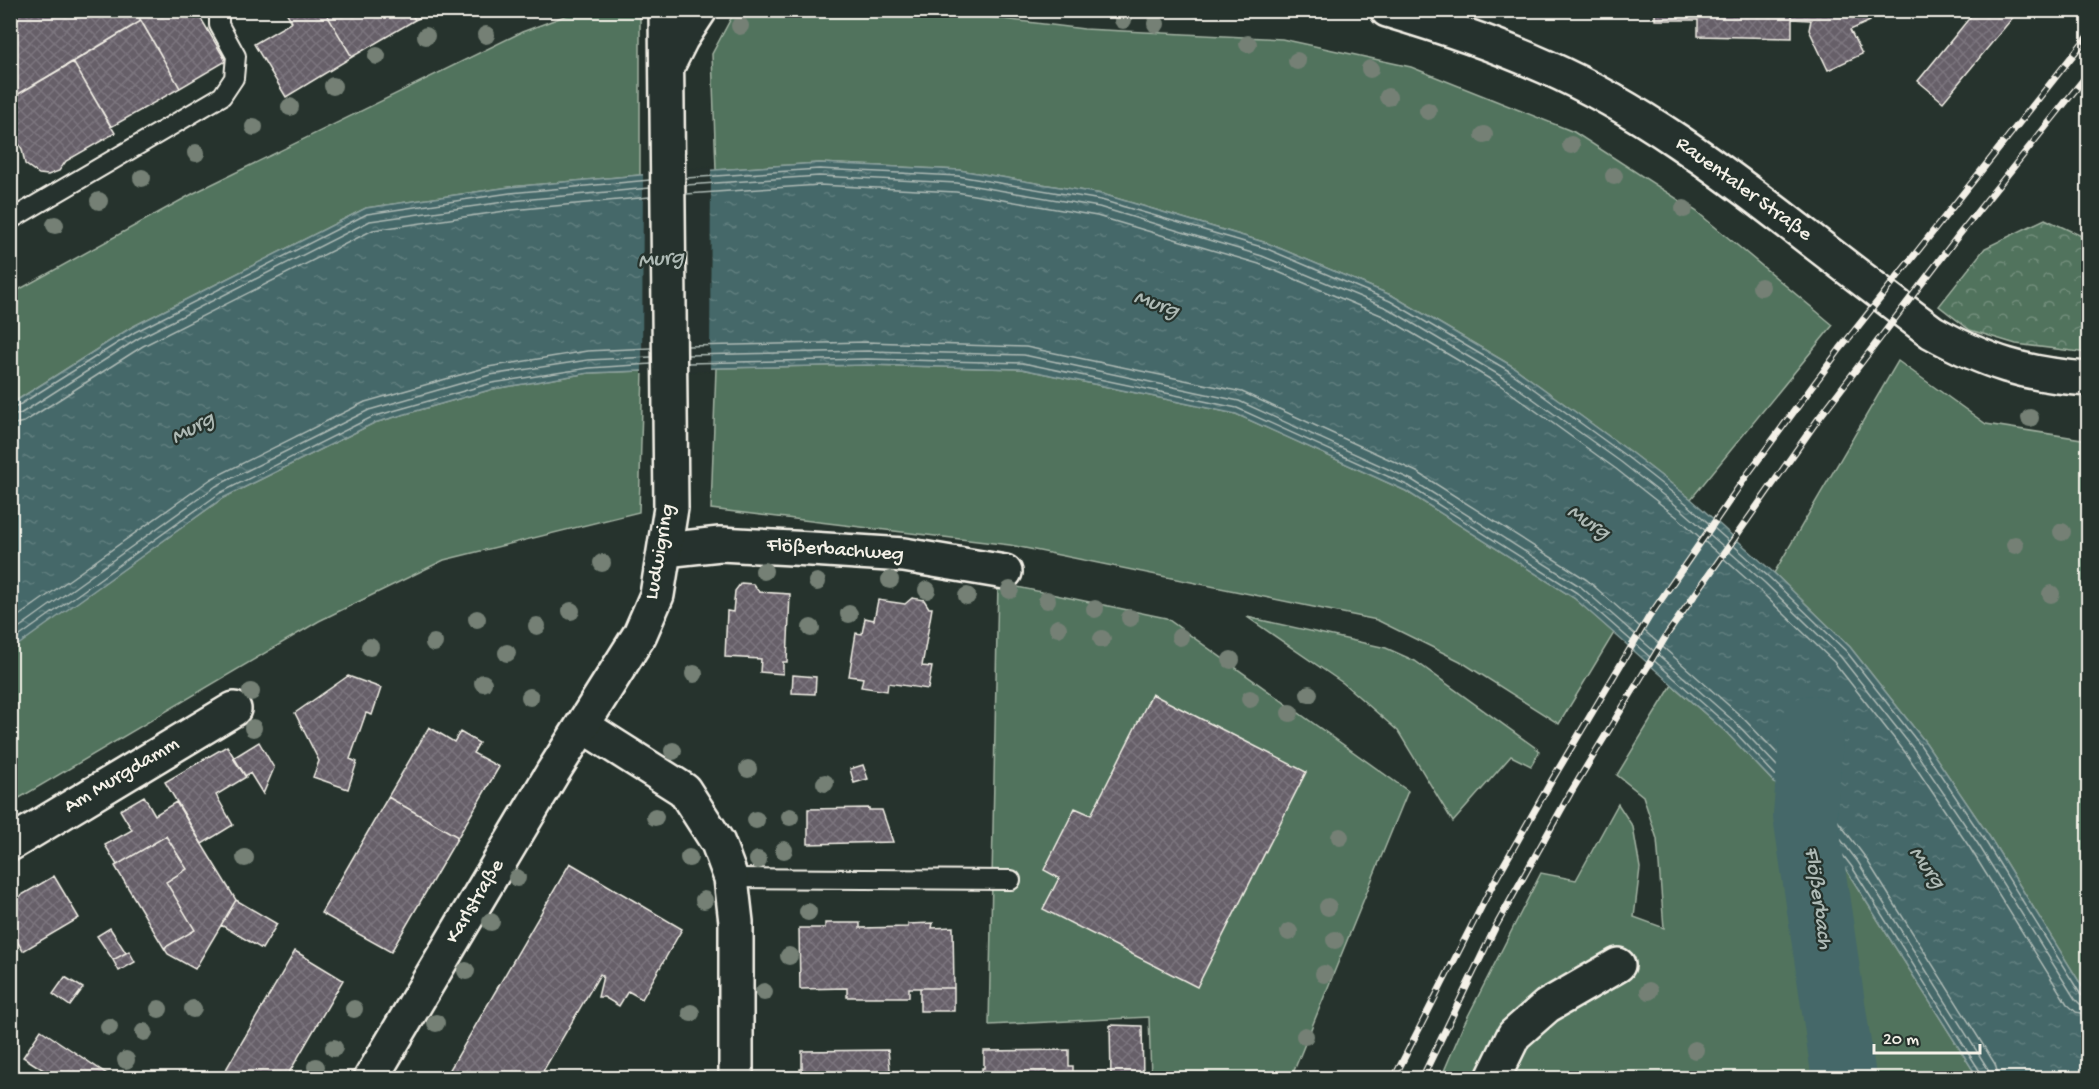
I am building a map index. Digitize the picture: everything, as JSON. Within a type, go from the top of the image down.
[{"type":"street","name":"Ludwigring","points":[[583,726],[640,634],[657,595],[671,508],[666,10]]},
{"type":"street","points":[[666,69],[681,39],[700,10]]},
{"type":"street","name":"Rauentaler Straße","points":[[1387,10],[1476,39],[1547,67],[1621,106],[1710,163],[1932,332],[1964,350],[2011,368],[2060,377],[2088,379]]},
{"type":"street","name":"Flößerbachweg","points":[[665,550],[720,544],[904,555],[1005,572]]},
{"type":"street","name":"Am Murgdamm","points":[[10,844],[234,709]]},
{"type":"street","points":[[583,726],[684,790],[718,843],[731,878],[736,922],[736,1078]]},
{"type":"street","name":"Karlstraße","points":[[371,1078],[553,772],[583,726]]},
{"type":"street","points":[[1493,1078],[1514,1035],[1547,1006],[1618,965]]},
{"type":"lane","points":[[10,220],[222,96],[234,78],[236,56],[219,25],[219,10]]},
{"type":"lane","points":[[731,878],[1011,880]]},
{"type":"green space","points":[[931,10],[1084,29],[1282,39],[1411,67],[1574,132],[1696,211],[1833,325],[1691,499],[1512,366],[1393,296],[1267,243],[1102,194],[959,170],[819,163],[716,170],[712,54],[735,11]]},
{"type":"green space","points":[[578,11],[640,11],[640,175],[510,187],[366,208],[132,327],[11,404],[11,294],[194,193],[522,32]]},
{"type":"green space","points":[[2045,219],[2088,239],[2088,353],[2016,344],[1970,330],[1939,306],[1985,248]]},
{"type":"green space","points":[[1898,361],[1986,424],[2088,440],[2088,996],[1989,836],[1926,743],[1850,647],[1774,573]]},
{"type":"green space","points":[[867,365],[1022,369],[1236,414],[1406,491],[1574,598],[1614,633],[1559,724],[1460,661],[1377,620],[1010,545],[711,509],[716,368]]},
{"type":"green space","points":[[643,371],[639,512],[444,560],[319,621],[11,803],[10,650],[223,498],[374,423],[493,389],[589,373]]},
{"type":"green space","points":[[998,583],[1166,618],[1408,791],[1291,1078],[1151,1078],[1149,1017],[989,1025]]},
{"type":"green space","points":[[1247,617],[1386,648],[1415,661],[1540,751],[1531,766],[1511,756],[1453,822],[1398,731],[1343,683]]},
{"type":"green space","points":[[1672,685],[1727,733],[1805,815],[1847,871],[1978,1078],[1441,1078],[1464,1024],[1541,873],[1576,880],[1618,804],[1633,827],[1640,868],[1634,917],[1664,928],[1657,839],[1643,796],[1617,775]]},
{"type":"water","name":"Murg","points":[[819,163],[959,170],[1102,194],[1267,243],[1393,296],[1512,366],[1691,499],[1774,573],[1850,647],[1926,743],[1989,836],[2088,996],[2088,1078],[1978,1078],[1847,871],[1805,815],[1727,733],[1574,598],[1406,491],[1236,414],[1022,369],[867,365],[716,368],[589,373],[493,389],[374,423],[223,498],[11,650],[11,404],[132,327],[366,208],[510,187],[640,175]]},
{"type":"pier","points":[[711,167],[710,371],[642,374],[643,172]]},
{"type":"building","points":[[10,10],[57,10],[59,14],[66,10],[135,10],[141,21],[10,99]]},
{"type":"building","points":[[135,10],[196,10],[226,61],[180,88]]},
{"type":"building","points":[[285,10],[324,10],[352,57],[286,97],[254,44],[292,22]]},
{"type":"building","points":[[324,10],[409,10],[415,20],[352,57]]},
{"type":"building","points":[[409,10],[436,10],[415,20]]},
{"type":"building","points":[[1655,10],[1792,10],[1792,38],[1698,36],[1698,20],[1655,20]]},
{"type":"building","points":[[1792,10],[1865,10],[1870,21],[1850,30],[1862,54],[1828,70],[1809,30],[1811,20],[1792,19]]},
{"type":"building","points":[[1976,10],[2019,10],[1943,102],[1918,81]]},
{"type":"building","points":[[2049,10],[2061,10],[2056,17]]},
{"type":"building","points":[[141,21],[180,88],[111,127],[73,62]]},
{"type":"building","points":[[73,62],[115,133],[66,161],[59,171],[48,175],[39,174],[25,164],[22,149],[10,129],[10,99]]},
{"type":"building","points":[[741,583],[753,584],[759,592],[790,594],[787,662],[783,662],[783,674],[760,672],[761,659],[725,657],[727,611],[733,612],[735,591]]},
{"type":"building","points":[[912,598],[924,600],[929,608],[932,608],[922,666],[932,667],[928,689],[888,683],[887,691],[861,687],[863,678],[849,676],[856,633],[862,634],[865,618],[874,620],[878,600],[905,604]]},
{"type":"building","points":[[793,675],[816,677],[815,694],[792,693]]},
{"type":"building","points":[[348,676],[381,688],[372,715],[366,713],[350,759],[357,762],[348,789],[313,777],[319,761],[295,713]]},
{"type":"building","points":[[1152,694],[1306,772],[1197,987],[1043,909],[1059,878],[1044,870],[1075,808],[1091,815]]},
{"type":"building","points":[[429,727],[454,742],[460,732],[479,743],[473,753],[499,767],[458,837],[388,797]]},
{"type":"building","points":[[259,742],[274,768],[263,794],[250,773],[245,776],[233,758]]},
{"type":"building","points":[[227,746],[246,777],[216,795],[233,825],[202,844],[165,782]]},
{"type":"building","points":[[863,765],[868,779],[854,783],[850,769]]},
{"type":"building","points":[[144,796],[155,815],[176,802],[236,900],[195,969],[168,954],[164,948],[195,930],[166,882],[187,869],[166,836],[117,865],[105,845],[132,830],[120,810]]},
{"type":"building","points":[[388,797],[458,837],[391,952],[321,913]]},
{"type":"building","points":[[869,808],[869,810],[882,810],[893,842],[808,844],[808,809]]},
{"type":"building","points":[[166,836],[187,869],[166,882],[195,930],[164,948],[115,866]]},
{"type":"building","points":[[570,863],[682,929],[642,999],[628,991],[619,1006],[604,997],[598,997],[603,976],[600,974],[539,1078],[445,1078]]},
{"type":"building","points":[[54,876],[79,918],[23,951],[10,930],[10,902]]},
{"type":"building","points":[[236,900],[277,924],[262,949],[221,925]]},
{"type":"building","points":[[825,923],[860,923],[860,928],[908,927],[908,924],[933,923],[932,928],[953,927],[954,988],[909,988],[909,997],[847,997],[847,988],[800,989],[799,928],[825,928]]},
{"type":"building","points":[[110,928],[126,953],[113,960],[97,936]]},
{"type":"building","points":[[129,951],[135,962],[119,971],[113,960]]},
{"type":"building","points":[[295,951],[343,980],[286,1078],[221,1078]]},
{"type":"building","points":[[65,977],[83,988],[70,1006],[53,994]]},
{"type":"building","points":[[920,988],[954,988],[954,1011],[920,1011]]},
{"type":"building","points":[[1110,1025],[1142,1026],[1143,1078],[1111,1078]]},
{"type":"building","points":[[41,1030],[113,1078],[56,1078],[23,1057]]},
{"type":"building","points":[[888,1050],[891,1078],[800,1078],[802,1051]]},
{"type":"building","points":[[1069,1050],[1069,1066],[1073,1066],[1073,1078],[982,1078],[984,1051]]},
{"type":"waterway","name":"Flößerbach","points":[[1812,727],[1805,815],[1844,1078]]},
{"type":"railway","points":[[1394,1078],[1493,884],[1649,617],[1747,475],[1840,349],[2088,36]]},
{"type":"railway","points":[[1422,1078],[1496,926],[1571,792],[1668,633],[1819,418],[1958,236],[2088,74]]}]
